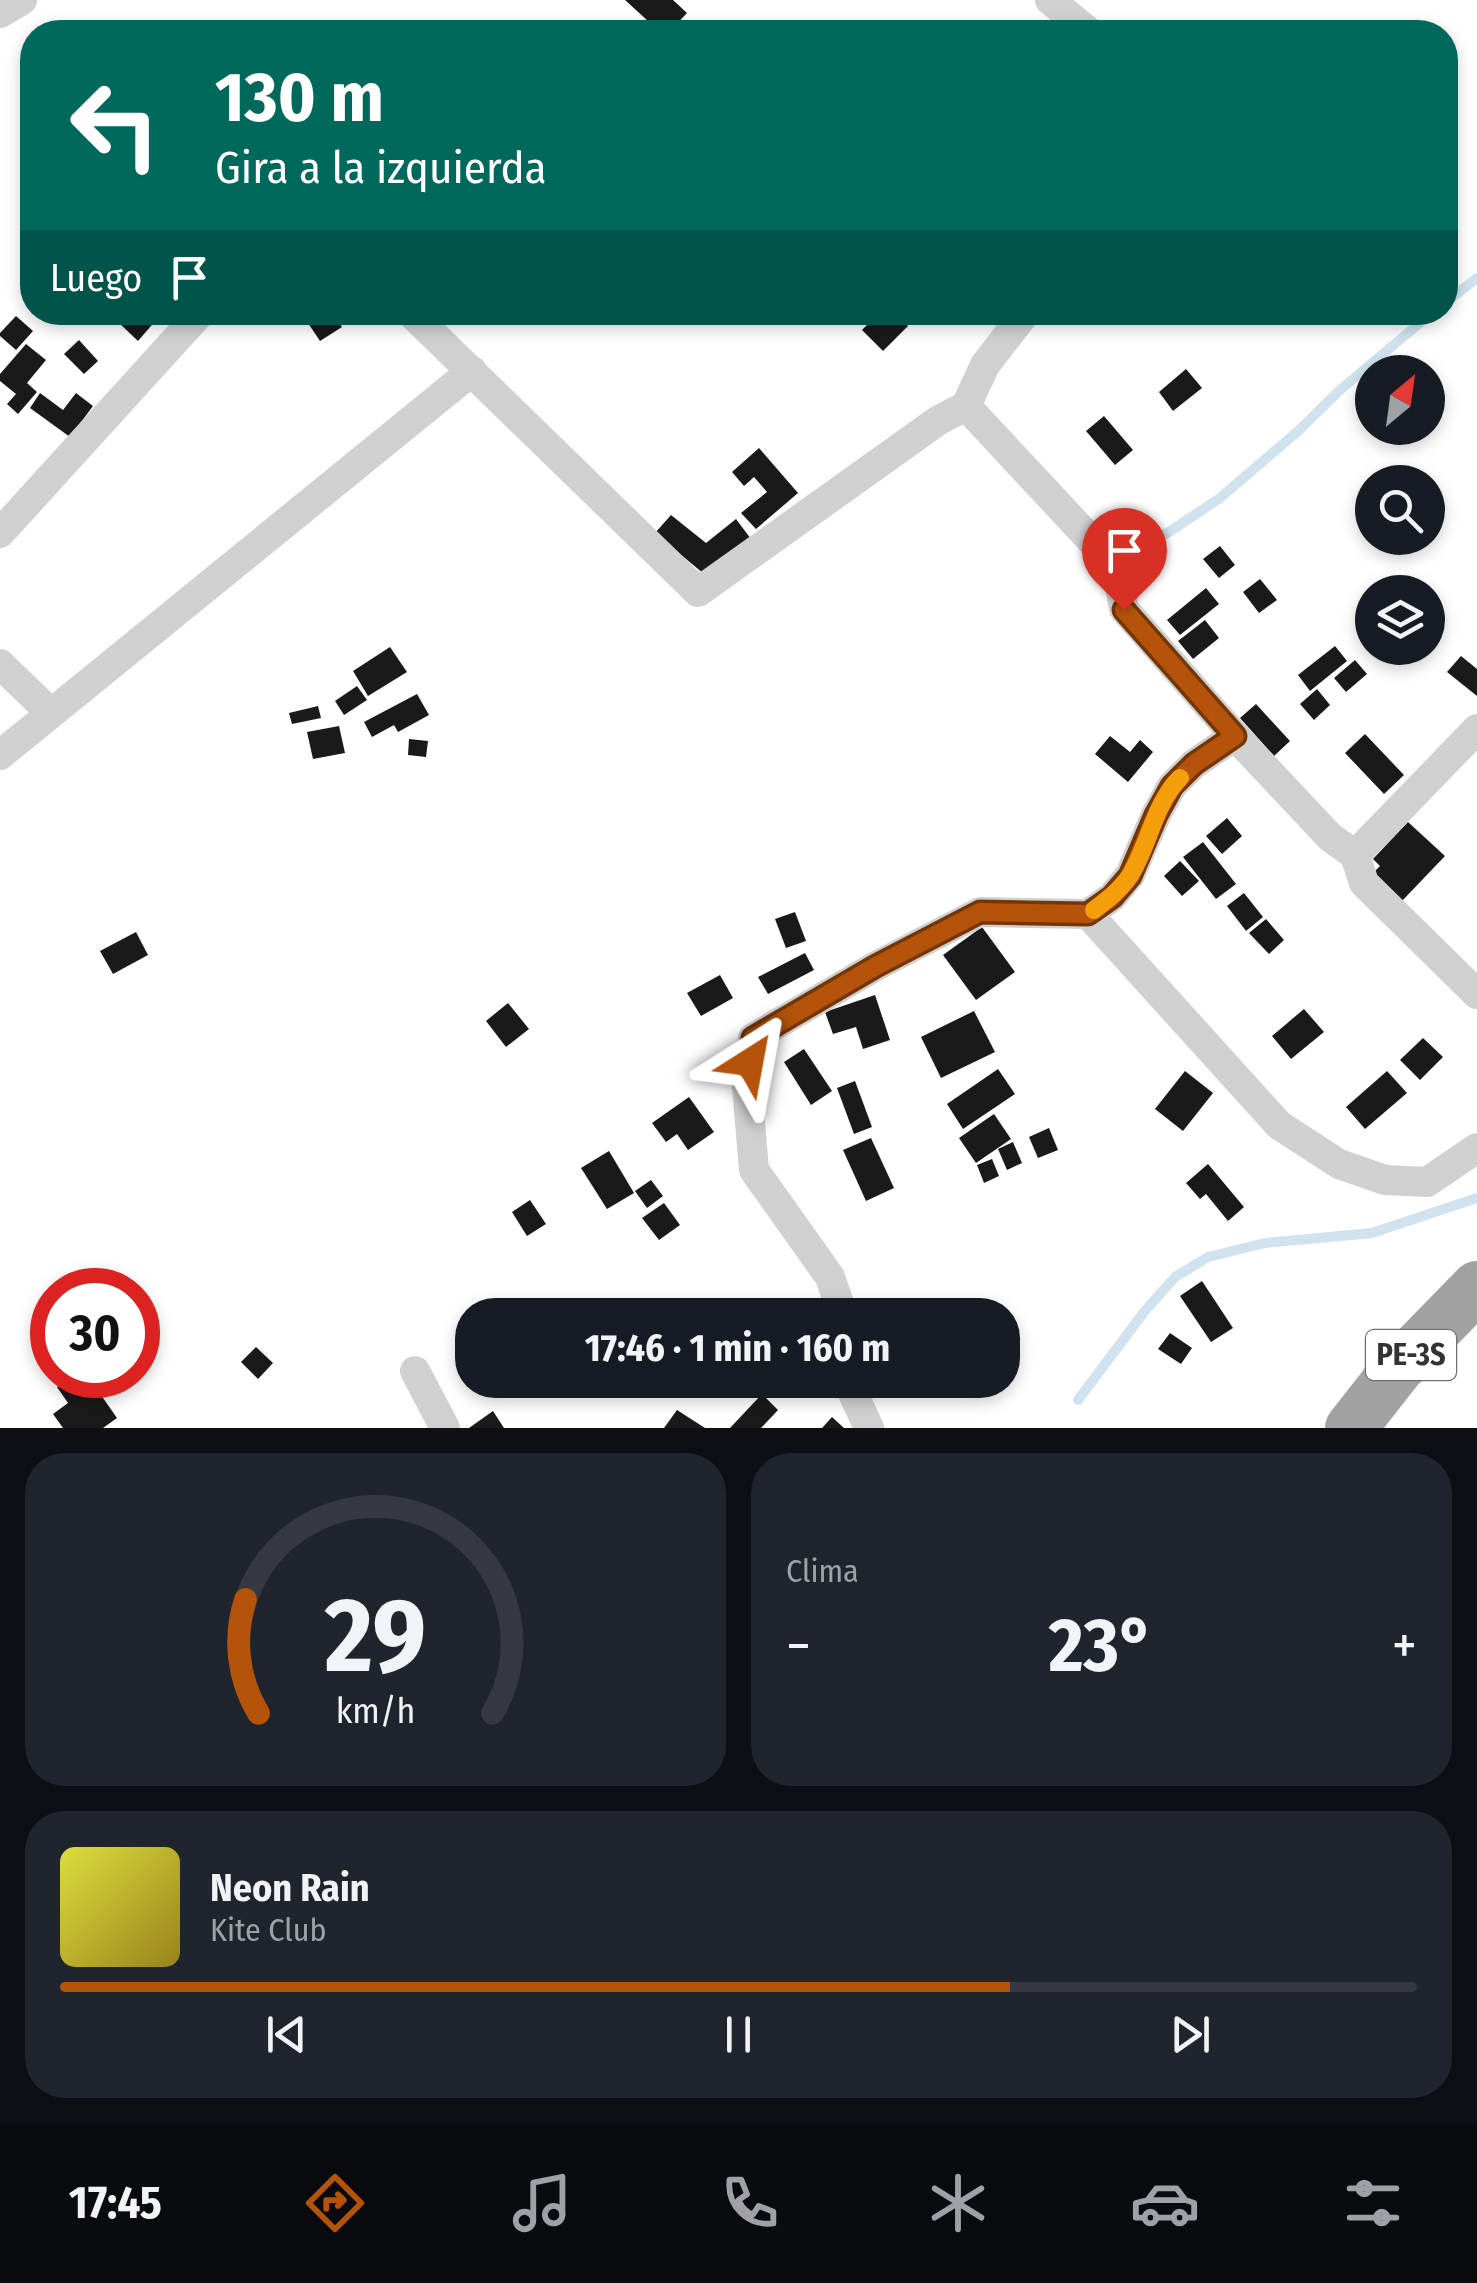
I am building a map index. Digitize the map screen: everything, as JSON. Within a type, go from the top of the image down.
[{"type":"highway","name":"PE-3S","points":[[1350,1428],[1398,1368],[1477,1287]]},
{"type":"street","points":[[0,13],[22,0]]},
{"type":"street","points":[[1050,0],[1074,20]]},
{"type":"street","points":[[0,533],[189,325]]},
{"type":"street","points":[[424,325],[698,592],[938,420],[966,406],[985,366],[1016,325]]},
{"type":"street","points":[[0,755],[472,371]]},
{"type":"street","points":[[966,406],[1112,561],[1124,610],[1330,838],[1355,854],[1364,884],[1477,994]]},
{"type":"street","points":[[0,664],[51,713]]},
{"type":"street","points":[[1355,854],[1477,729]]},
{"type":"street","points":[[837,1298],[830,1277],[754,1170],[747,1086],[753,1038],[876,966],[980,912],[1088,914],[1112,897],[1130,876],[1172,786],[1194,764],[1235,736]]},
{"type":"street","points":[[1088,914],[1279,1125],[1339,1164],[1386,1180],[1427,1182],[1477,1148]]},
{"type":"street","points":[[415,1371],[446,1428]]},
{"type":"street","points":[[855,1398],[868,1427]]},
{"type":"building","points":[[625,0],[673,0],[687,13],[680,20],[647,20]]},
{"type":"building","points":[[16,316],[20,325],[33,331],[16,350],[0,333]]},
{"type":"building","points":[[121,325],[152,325],[138,341]]},
{"type":"building","points":[[309,325],[341,325],[342,327],[320,341]]},
{"type":"building","points":[[867,325],[908,326],[883,351],[862,330]]},
{"type":"building","points":[[79,340],[98,361],[84,374],[64,354]]},
{"type":"building","points":[[26,344],[46,360],[27,383],[37,392],[18,414],[7,404],[16,394],[0,381],[0,374]]},
{"type":"building","points":[[1186,369],[1202,388],[1173,411],[1159,392]]},
{"type":"building","points":[[40,393],[63,410],[76,393],[93,406],[70,437],[30,408]]},
{"type":"building","points":[[1104,416],[1133,450],[1115,465],[1086,431]]},
{"type":"building","points":[[759,448],[798,493],[756,529],[741,513],[767,492],[754,477],[744,486],[732,472]]},
{"type":"building","points":[[671,515],[706,543],[736,519],[751,539],[704,574],[655,533]]},
{"type":"building","points":[[1220,546],[1235,565],[1219,578],[1203,559]]},
{"type":"building","points":[[1260,579],[1277,600],[1259,613],[1243,592]]},
{"type":"building","points":[[1206,588],[1219,604],[1180,635],[1167,620]]},
{"type":"building","points":[[1205,620],[1219,638],[1193,659],[1178,641]]},
{"type":"building","points":[[1335,646],[1347,661],[1310,691],[1298,675]]},
{"type":"building","points":[[390,647],[407,672],[368,696],[353,671]]},
{"type":"building","points":[[1461,656],[1477,669],[1477,696],[1447,672]]},
{"type":"building","points":[[1355,660],[1355,665],[1367,674],[1346,692],[1334,678]]},
{"type":"building","points":[[357,686],[367,700],[344,715],[335,701]]},
{"type":"building","points":[[1317,689],[1330,705],[1314,720],[1300,704]]},
{"type":"building","points":[[417,694],[429,715],[398,732],[394,725],[372,737],[364,722]]},
{"type":"building","points":[[1256,704],[1290,741],[1274,756],[1240,718]]},
{"type":"building","points":[[318,706],[321,718],[292,724],[289,713]]},
{"type":"building","points":[[339,726],[345,753],[313,759],[307,732]]},
{"type":"building","points":[[1365,734],[1404,775],[1384,794],[1345,753]]},
{"type":"building","points":[[1110,736],[1130,752],[1140,740],[1153,752],[1128,782],[1095,754]]},
{"type":"building","points":[[409,739],[428,741],[426,757],[408,755]]},
{"type":"building","points":[[1227,818],[1242,836],[1222,854],[1206,836]]},
{"type":"building","points":[[1408,822],[1445,856],[1401,902],[1372,874],[1380,866],[1373,859]]},
{"type":"building","points":[[1203,842],[1236,884],[1216,899],[1183,857]]},
{"type":"building","points":[[1180,861],[1199,881],[1182,896],[1164,876]]},
{"type":"building","points":[[1244,893],[1263,917],[1246,931],[1227,906]]},
{"type":"building","points":[[795,912],[806,941],[786,948],[775,919]]},
{"type":"building","points":[[1266,919],[1284,940],[1269,954],[1249,933]]},
{"type":"building","points":[[982,927],[1015,972],[976,1000],[943,955]]},
{"type":"building","points":[[136,932],[148,955],[113,974],[100,951]]},
{"type":"building","points":[[805,953],[814,970],[768,994],[758,977]]},
{"type":"building","points":[[720,975],[733,998],[701,1016],[687,993]]},
{"type":"building","points":[[875,995],[890,1040],[863,1049],[856,1027],[833,1034],[825,1012]]},
{"type":"building","points":[[508,1003],[529,1029],[506,1047],[486,1021]]},
{"type":"building","points":[[1304,1009],[1324,1032],[1291,1059],[1272,1036]]},
{"type":"building","points":[[974,1011],[995,1052],[941,1078],[921,1037]]},
{"type":"building","points":[[1423,1038],[1443,1057],[1420,1080],[1400,1060]]},
{"type":"building","points":[[804,1049],[832,1091],[811,1105],[784,1062]]},
{"type":"building","points":[[998,1069],[1015,1094],[963,1129],[947,1104]]},
{"type":"building","points":[[1185,1071],[1213,1093],[1183,1131],[1155,1109]]},
{"type":"building","points":[[1387,1071],[1407,1093],[1365,1129],[1346,1107]]},
{"type":"building","points":[[855,1081],[872,1127],[854,1134],[837,1088]]},
{"type":"building","points":[[689,1097],[714,1132],[688,1150],[677,1134],[666,1142],[652,1123]]},
{"type":"building","points":[[994,1114],[1011,1139],[976,1163],[959,1138]]},
{"type":"building","points":[[1049,1128],[1058,1150],[1038,1158],[1029,1137]]},
{"type":"building","points":[[871,1138],[894,1188],[866,1201],[843,1150]]},
{"type":"building","points":[[1013,1142],[1022,1163],[1007,1170],[998,1149]]},
{"type":"building","points":[[609,1151],[634,1193],[607,1209],[581,1168]]},
{"type":"building","points":[[992,1159],[999,1176],[984,1183],[977,1165]]},
{"type":"building","points":[[1208,1164],[1244,1207],[1228,1221],[1206,1194],[1200,1199],[1186,1183]]},
{"type":"building","points":[[651,1180],[663,1196],[647,1208],[635,1191]]},
{"type":"building","points":[[530,1200],[546,1224],[527,1236],[512,1212]]},
{"type":"building","points":[[664,1203],[680,1225],[659,1240],[642,1218]]},
{"type":"building","points":[[1202,1281],[1233,1328],[1211,1342],[1180,1296]]},
{"type":"building","points":[[1170,1333],[1192,1348],[1181,1364],[1158,1349]]},
{"type":"building","points":[[256,1347],[273,1363],[258,1379],[241,1362]]},
{"type":"building","points":[[65,1398],[103,1398],[117,1418],[103,1428],[63,1428],[53,1414],[68,1403]]},
{"type":"building","points":[[758,1398],[766,1398],[778,1410],[761,1428],[730,1428]]},
{"type":"building","points":[[677,1410],[705,1428],[664,1428]]},
{"type":"building","points":[[493,1411],[504,1428],[469,1428]]},
{"type":"building","points":[[832,1417],[844,1428],[822,1428]]},
{"type":"waterway","points":[[1458,293],[1477,278]]},
{"type":"waterway","points":[[1116,560],[1169,532],[1220,498],[1417,325]]},
{"type":"waterway","points":[[1078,1400],[1175,1277],[1208,1257],[1265,1243],[1372,1233],[1477,1198]]},
{"type":"slow traffic","points":[[1094,910],[1130,876],[1156,815],[1180,778]]},
{"type":"route","points":[[750,1062],[753,1038],[876,966],[980,912],[1088,914],[1112,897],[1130,876],[1172,786],[1194,764],[1235,736],[1124,610]]}]
